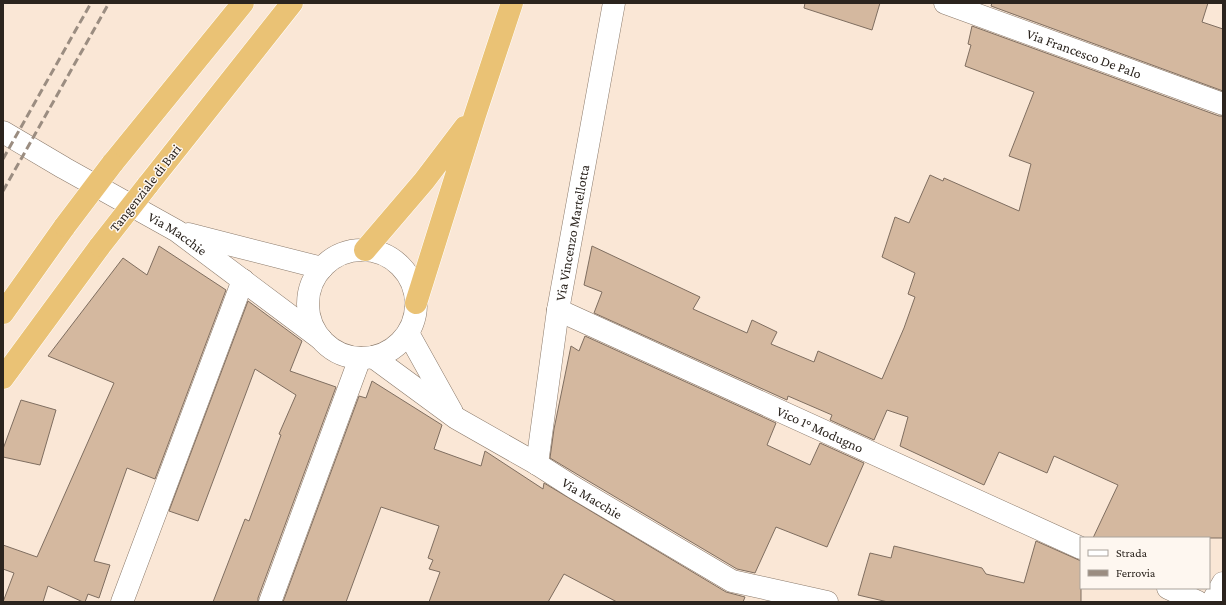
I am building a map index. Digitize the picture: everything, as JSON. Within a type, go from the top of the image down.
[{"type":"highway","points":[[3,314],[65,226],[112,164],[243,3]]},
{"type":"highway","name":"Tangenziale di Bari","points":[[3,378],[100,246],[292,3]]},
{"type":"highway","points":[[416,303],[474,115],[512,3]]},
{"type":"highway","points":[[365,250],[424,181],[474,115]]},
{"type":"street","name":"Via Vincenzo Martellotta","points":[[537,464],[558,310],[614,3]]},
{"type":"street","name":"Via Francesco De Palo","points":[[945,3],[1223,104]]},
{"type":"street","name":"Via Macchie","points":[[3,132],[177,231],[321,339]]},
{"type":"street","points":[[177,231],[322,268]]},
{"type":"street","points":[[365,250],[381,253],[395,261],[407,272],[414,287],[416,303],[414,318],[408,333],[399,344],[387,352],[367,357],[346,355],[332,349],[321,339],[313,326],[308,311],[308,296],[313,280],[322,268],[335,256],[352,251],[365,250]]},
{"type":"street","points":[[122,602],[243,280]]},
{"type":"street","name":"Vico 1° Modugno","points":[[558,310],[1080,548]]},
{"type":"street","points":[[408,333],[456,418]]},
{"type":"street","points":[[270,602],[367,357]]},
{"type":"street","name":"Via Macchie","points":[[367,357],[456,418],[537,464],[573,487],[732,581],[827,602]]},
{"type":"street","points":[[1212,602],[1223,583]]},
{"type":"street","points":[[1170,589],[1198,602]]},
{"type":"building","points":[[805,3],[880,3],[872,30],[804,8]]},
{"type":"building","points":[[992,3],[1208,3],[1202,22],[1223,29],[1223,91],[991,6]]},
{"type":"building","points":[[972,26],[1219,116],[1223,116],[1223,538],[1093,537],[1118,485],[1054,456],[1047,473],[999,452],[984,485],[900,446],[908,417],[887,410],[874,440],[830,420],[832,415],[788,396],[787,400],[594,313],[602,292],[584,285],[592,246],[700,297],[693,309],[747,333],[752,320],[777,332],[771,344],[814,362],[818,351],[882,379],[904,328],[915,297],[908,294],[915,273],[882,257],[895,217],[909,223],[930,175],[943,181],[944,178],[1019,211],[1031,164],[1009,156],[1034,92],[965,66],[971,45],[968,44]]},
{"type":"building","points":[[159,246],[226,290],[155,479],[127,468],[94,561],[110,565],[99,598],[88,594],[85,602],[83,602],[48,586],[43,602],[3,602],[14,573],[3,569],[3,545],[37,557],[114,383],[48,356],[123,258],[147,275]]},
{"type":"building","points":[[248,301],[302,341],[290,371],[336,387],[258,598],[258,602],[213,602],[245,519],[249,521],[281,435],[279,434],[296,395],[255,369],[198,521],[169,511]]},
{"type":"building","points":[[585,336],[776,423],[767,445],[810,465],[820,443],[864,463],[827,547],[776,527],[755,573],[737,569],[550,458],[554,429],[571,346],[579,351]]},
{"type":"building","points":[[372,381],[442,425],[434,449],[481,466],[485,451],[543,489],[544,483],[726,592],[745,597],[743,602],[617,602],[564,574],[548,602],[429,602],[440,572],[429,569],[433,560],[428,558],[439,526],[381,507],[346,602],[283,602],[359,396],[366,398]]},
{"type":"building","points":[[21,400],[56,410],[40,465],[3,457],[3,449]]},
{"type":"building","points":[[1036,541],[1080,561],[1081,602],[888,602],[858,595],[870,553],[891,558],[894,546],[982,568],[986,574],[1024,583]]},
{"type":"railway","points":[[3,159],[91,3]]},
{"type":"railway","points":[[3,191],[109,3]]}]
